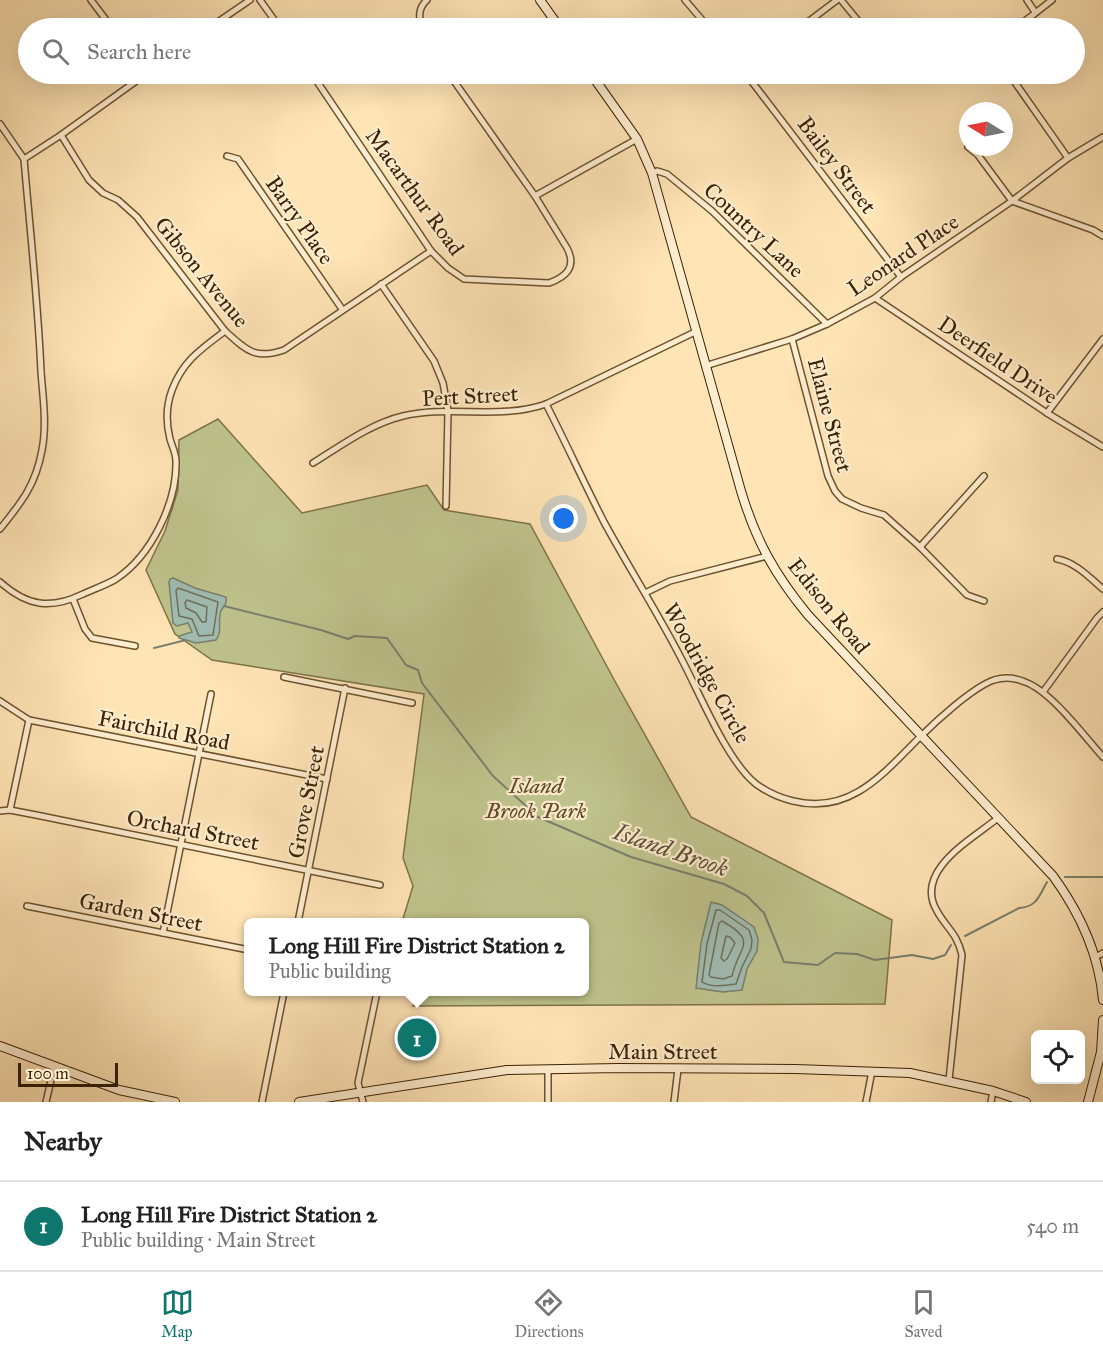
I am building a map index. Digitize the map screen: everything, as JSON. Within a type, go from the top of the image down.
[{"type":"street","points":[[92,0],[105,18]]},
{"type":"street","points":[[224,18],[250,0]]},
{"type":"street","points":[[260,0],[273,18]]},
{"type":"street","points":[[419,18],[421,5],[427,0]]},
{"type":"street","points":[[540,0],[553,18]]},
{"type":"street","points":[[685,0],[700,18]]},
{"type":"street","points":[[814,18],[839,0],[855,18]]},
{"type":"street","points":[[1027,0],[1035,12]]},
{"type":"street","points":[[1028,18],[1053,0]]},
{"type":"street","points":[[24,159],[131,84]]},
{"type":"street","name":"Macarthur Road","points":[[319,84],[431,251],[448,268],[464,279],[549,283],[561,279],[570,270],[572,256],[535,196],[456,84]]},
{"type":"street","name":"Edison Road","points":[[598,84],[637,139],[652,173],[750,522],[767,556],[783,584],[808,615],[1053,876],[1085,930],[1095,957],[1103,1000]]},
{"type":"street","name":"Bailey Street","points":[[754,84],[902,277]]},
{"type":"street","points":[[1016,84],[1068,158]]},
{"type":"street","points":[[0,124],[24,159],[40,348],[44,426],[43,448],[30,488],[24,501],[0,528]]},
{"type":"street","name":"Gibson Avenue","points":[[61,135],[89,180],[103,193],[118,200],[136,217],[225,331],[242,347],[255,354],[270,355],[284,350],[431,251]]},
{"type":"street","name":"Leonard Place","points":[[705,366],[792,339],[827,324],[875,298],[1012,201],[1068,158],[1103,137]]},
{"type":"street","points":[[535,196],[637,139]]},
{"type":"street","name":"Barry Place","points":[[227,156],[238,159],[342,309]]},
{"type":"street","points":[[979,156],[1012,201],[1103,236]]},
{"type":"street","name":"Country Lane","points":[[652,173],[657,171],[667,174],[712,211],[827,324]]},
{"type":"street","points":[[381,284],[434,361],[443,383],[447,411],[446,506]]},
{"type":"street","name":"Deerfield Drive","points":[[875,298],[1047,413],[1103,447]]},
{"type":"street","points":[[0,582],[15,596],[35,603],[58,603],[117,578],[153,541],[165,517],[174,479],[176,460],[169,436],[166,413],[171,392],[181,369],[192,357],[225,331]]},
{"type":"street","name":"Pert Street","points":[[313,463],[367,429],[405,416],[447,411],[508,412],[546,404],[695,332]]},
{"type":"street","name":"Elaine Street","points":[[792,339],[828,476],[835,491],[849,504],[884,515],[920,547],[967,595],[984,601]]},
{"type":"street","points":[[1047,413],[1103,339]]},
{"type":"street","name":"Woodridge Circle","points":[[546,404],[604,521],[681,658],[720,736],[744,774],[780,798],[806,804],[830,802],[855,794],[883,776],[921,736],[976,689],[994,680],[1010,678],[1026,682],[1043,692]]},
{"type":"street","points":[[920,547],[984,476]]},
{"type":"street","points":[[645,593],[670,581],[767,556]]},
{"type":"street","points":[[1057,559],[1074,565],[1103,589]]},
{"type":"street","points":[[72,599],[85,629],[92,638],[135,646]]},
{"type":"street","points":[[1103,612],[1043,692],[1103,757]]},
{"type":"street","points":[[284,677],[412,703]]},
{"type":"street","name":"Grove Street","points":[[299,918],[345,688]]},
{"type":"street","points":[[164,933],[211,694]]},
{"type":"street","name":"Fairchild Road","points":[[0,701],[29,720],[327,779]]},
{"type":"street","points":[[10,810],[29,720]]},
{"type":"street","name":"Orchard Street","points":[[0,811],[10,810],[380,885]]},
{"type":"street","points":[[949,1080],[962,955],[959,941],[935,909],[931,892],[933,877],[942,862],[999,818]]},
{"type":"street","name":"Garden Street","points":[[27,906],[244,949]]},
{"type":"street","points":[[1095,957],[1103,953]]},
{"type":"street","points":[[262,1102],[283,996]]},
{"type":"street","points":[[361,1098],[358,1083],[376,996]]},
{"type":"street","points":[[1088,1102],[1101,1052],[1103,1020]]},
{"type":"street","points":[[0,1046],[118,1090],[175,1102]]},
{"type":"street","points":[[46,1102],[54,1067]]},
{"type":"street","points":[[548,1069],[548,1102]]},
{"type":"street","name":"Main Street","points":[[299,1102],[361,1098],[454,1077],[507,1070],[548,1069],[910,1073],[949,1080],[1026,1102]]},
{"type":"street","points":[[674,1102],[678,1069]]},
{"type":"street","points":[[866,1102],[873,1071]]},
{"type":"street","points":[[991,1102],[993,1091]]},
{"type":"green space","name":"Island Brook Park","points":[[218,419],[302,513],[427,485],[444,510],[530,524],[691,817],[892,920],[885,1004],[413,1006],[415,996],[589,996],[589,918],[403,918],[413,886],[403,858],[424,694],[212,660],[175,634],[146,570],[165,531],[178,490],[179,440]]},
{"type":"water","points":[[173,578],[195,588],[226,597],[216,640],[196,643],[179,638],[179,636],[192,632],[188,623],[177,626],[173,623],[169,582]]},
{"type":"water","points":[[711,902],[722,905],[754,927],[758,939],[757,951],[747,969],[742,990],[723,992],[696,988],[701,943]]},
{"type":"waterway","name":"Island Brook","points":[[224,606],[348,639],[355,636],[387,638],[406,665],[418,670],[422,683],[493,776],[538,817],[631,857],[724,884],[747,896],[764,913],[784,962],[818,965],[835,953],[857,954],[875,960],[912,955],[933,959],[945,955],[951,945]]},
{"type":"waterway","name":"Island Brook","points":[[154,648],[186,640]]},
{"type":"waterway","name":"Island Brook","points":[[1065,877],[1103,877]]},
{"type":"waterway","name":"Island Brook","points":[[965,936],[1019,908],[1034,903],[1047,882]]},
{"type":"place","name":"Long Hill Fire District Station 2","points":[[417,1038]]}]
